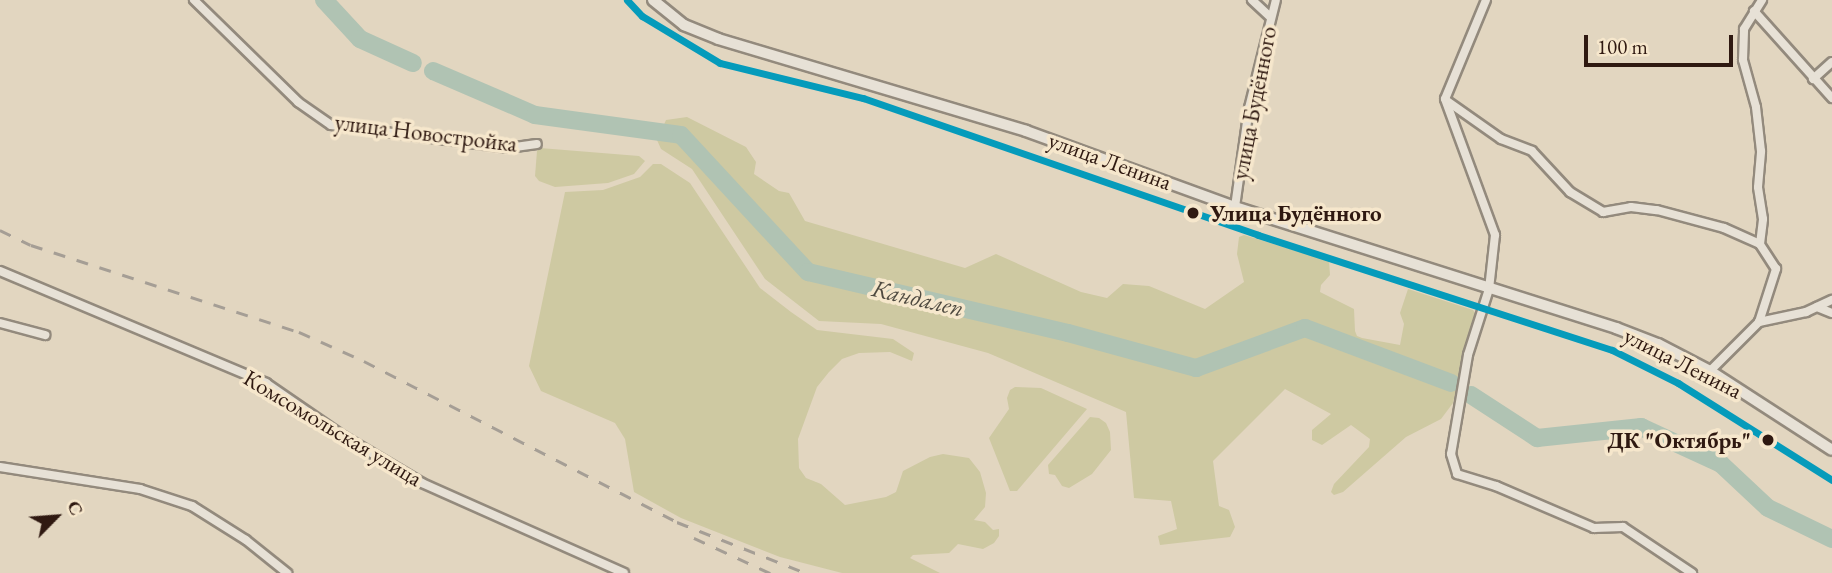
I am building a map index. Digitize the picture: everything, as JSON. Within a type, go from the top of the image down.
[{"type":"main road","name":"улица Ленина","points":[[653,0],[684,25],[718,40],[1026,131],[1236,207],[1616,328],[1658,344],[1710,371],[1832,450]]},
{"type":"street","name":"улица Новостройка","points":[[194,0],[298,102],[331,125],[509,148],[537,144]]},
{"type":"street","points":[[1252,0],[1270,17]]},
{"type":"street","name":"улица Будённого","points":[[1236,207],[1249,108],[1276,0]]},
{"type":"street","points":[[1486,0],[1445,99],[1495,235],[1489,289],[1468,355],[1451,454],[1457,474],[1496,486],[1594,528],[1623,527],[1692,573]]},
{"type":"street","points":[[1760,244],[1763,219],[1758,187],[1761,151],[1756,107],[1743,60],[1744,29],[1762,0]]},
{"type":"street","points":[[1754,11],[1832,98]]},
{"type":"street","points":[[1813,79],[1832,62]]},
{"type":"street","points":[[1445,99],[1501,139],[1532,151],[1570,192],[1603,212],[1631,207],[1657,210],[1724,228],[1760,244],[1776,269],[1759,322],[1710,371]]},
{"type":"street","name":"Комсомольская улица","points":[[0,271],[266,383],[343,436],[422,483],[624,573]]},
{"type":"street","points":[[1759,322],[1817,307],[1832,300]]},
{"type":"street","points":[[1817,307],[1832,313]]},
{"type":"street","points":[[0,323],[45,335]]},
{"type":"street","points":[[0,467],[140,489],[192,506],[246,540],[287,573]]},
{"type":"shaded area","points":[[687,117],[746,147],[756,162],[754,174],[779,191],[789,193],[805,221],[965,268],[996,254],[1081,292],[1107,298],[1123,284],[1149,286],[1205,309],[1244,282],[1237,254],[1239,237],[1244,235],[1329,261],[1330,275],[1321,285],[1320,292],[1354,309],[1355,331],[1357,336],[1362,338],[1400,345],[1404,324],[1400,313],[1408,289],[1473,310],[1477,316],[1466,343],[1453,403],[1441,419],[1406,437],[1343,492],[1334,495],[1331,492],[1334,484],[1369,447],[1370,439],[1351,425],[1322,445],[1312,440],[1312,430],[1331,414],[1285,389],[1213,461],[1219,506],[1229,510],[1235,527],[1230,537],[1160,545],[1158,536],[1177,529],[1171,501],[1134,498],[1126,412],[988,353],[881,324],[819,321],[765,279],[692,169],[661,149],[657,140],[666,120]]},
{"type":"shaded area","points":[[540,148],[639,156],[645,161],[634,174],[608,183],[555,187],[539,181],[535,176],[537,151]]},
{"type":"shaded area","points":[[653,164],[661,164],[690,183],[760,288],[791,312],[817,330],[893,339],[914,353],[912,361],[890,352],[859,353],[842,359],[829,372],[817,387],[798,439],[799,468],[806,478],[821,484],[845,505],[886,497],[896,492],[903,471],[930,457],[943,454],[969,458],[980,472],[986,493],[985,507],[974,520],[985,522],[993,530],[999,529],[999,536],[994,543],[983,549],[958,544],[949,553],[913,555],[910,558],[940,573],[842,573],[780,557],[681,518],[634,492],[625,439],[615,423],[541,391],[529,366],[565,192],[603,190],[640,177]]},
{"type":"shaded area","points":[[1015,387],[1041,388],[1087,409],[1017,491],[1010,491],[989,438],[1009,409],[1007,398],[1010,390]]},
{"type":"shaded area","points":[[1090,417],[1099,418],[1106,423],[1110,432],[1111,450],[1092,474],[1069,488],[1062,486],[1055,475],[1049,474],[1048,465]]},
{"type":"waterway","name":"Кандалеп","points":[[324,0],[360,39],[413,63]]},
{"type":"waterway","name":"Кандалеп","points":[[433,71],[535,115],[681,135],[808,272],[1068,333],[1196,368],[1305,328],[1451,383]]},
{"type":"waterway","name":"Кандалеп","points":[[1471,395],[1537,438],[1641,427],[1721,464],[1768,508],[1832,539]]},
{"type":"railway","points":[[0,230],[31,245],[299,332],[364,361],[677,522],[806,573]]},
{"type":"railway","points":[[694,538],[770,573]]},
{"type":"transit line","points":[[627,0],[642,16],[720,63],[863,98],[1258,235],[1612,350],[1678,383],[1832,480]]},
{"type":"place","name":"Улица Будённого","points":[[1193,213]]},
{"type":"place","name":"ДК \"Октябрь\"","points":[[1768,440]]}]
